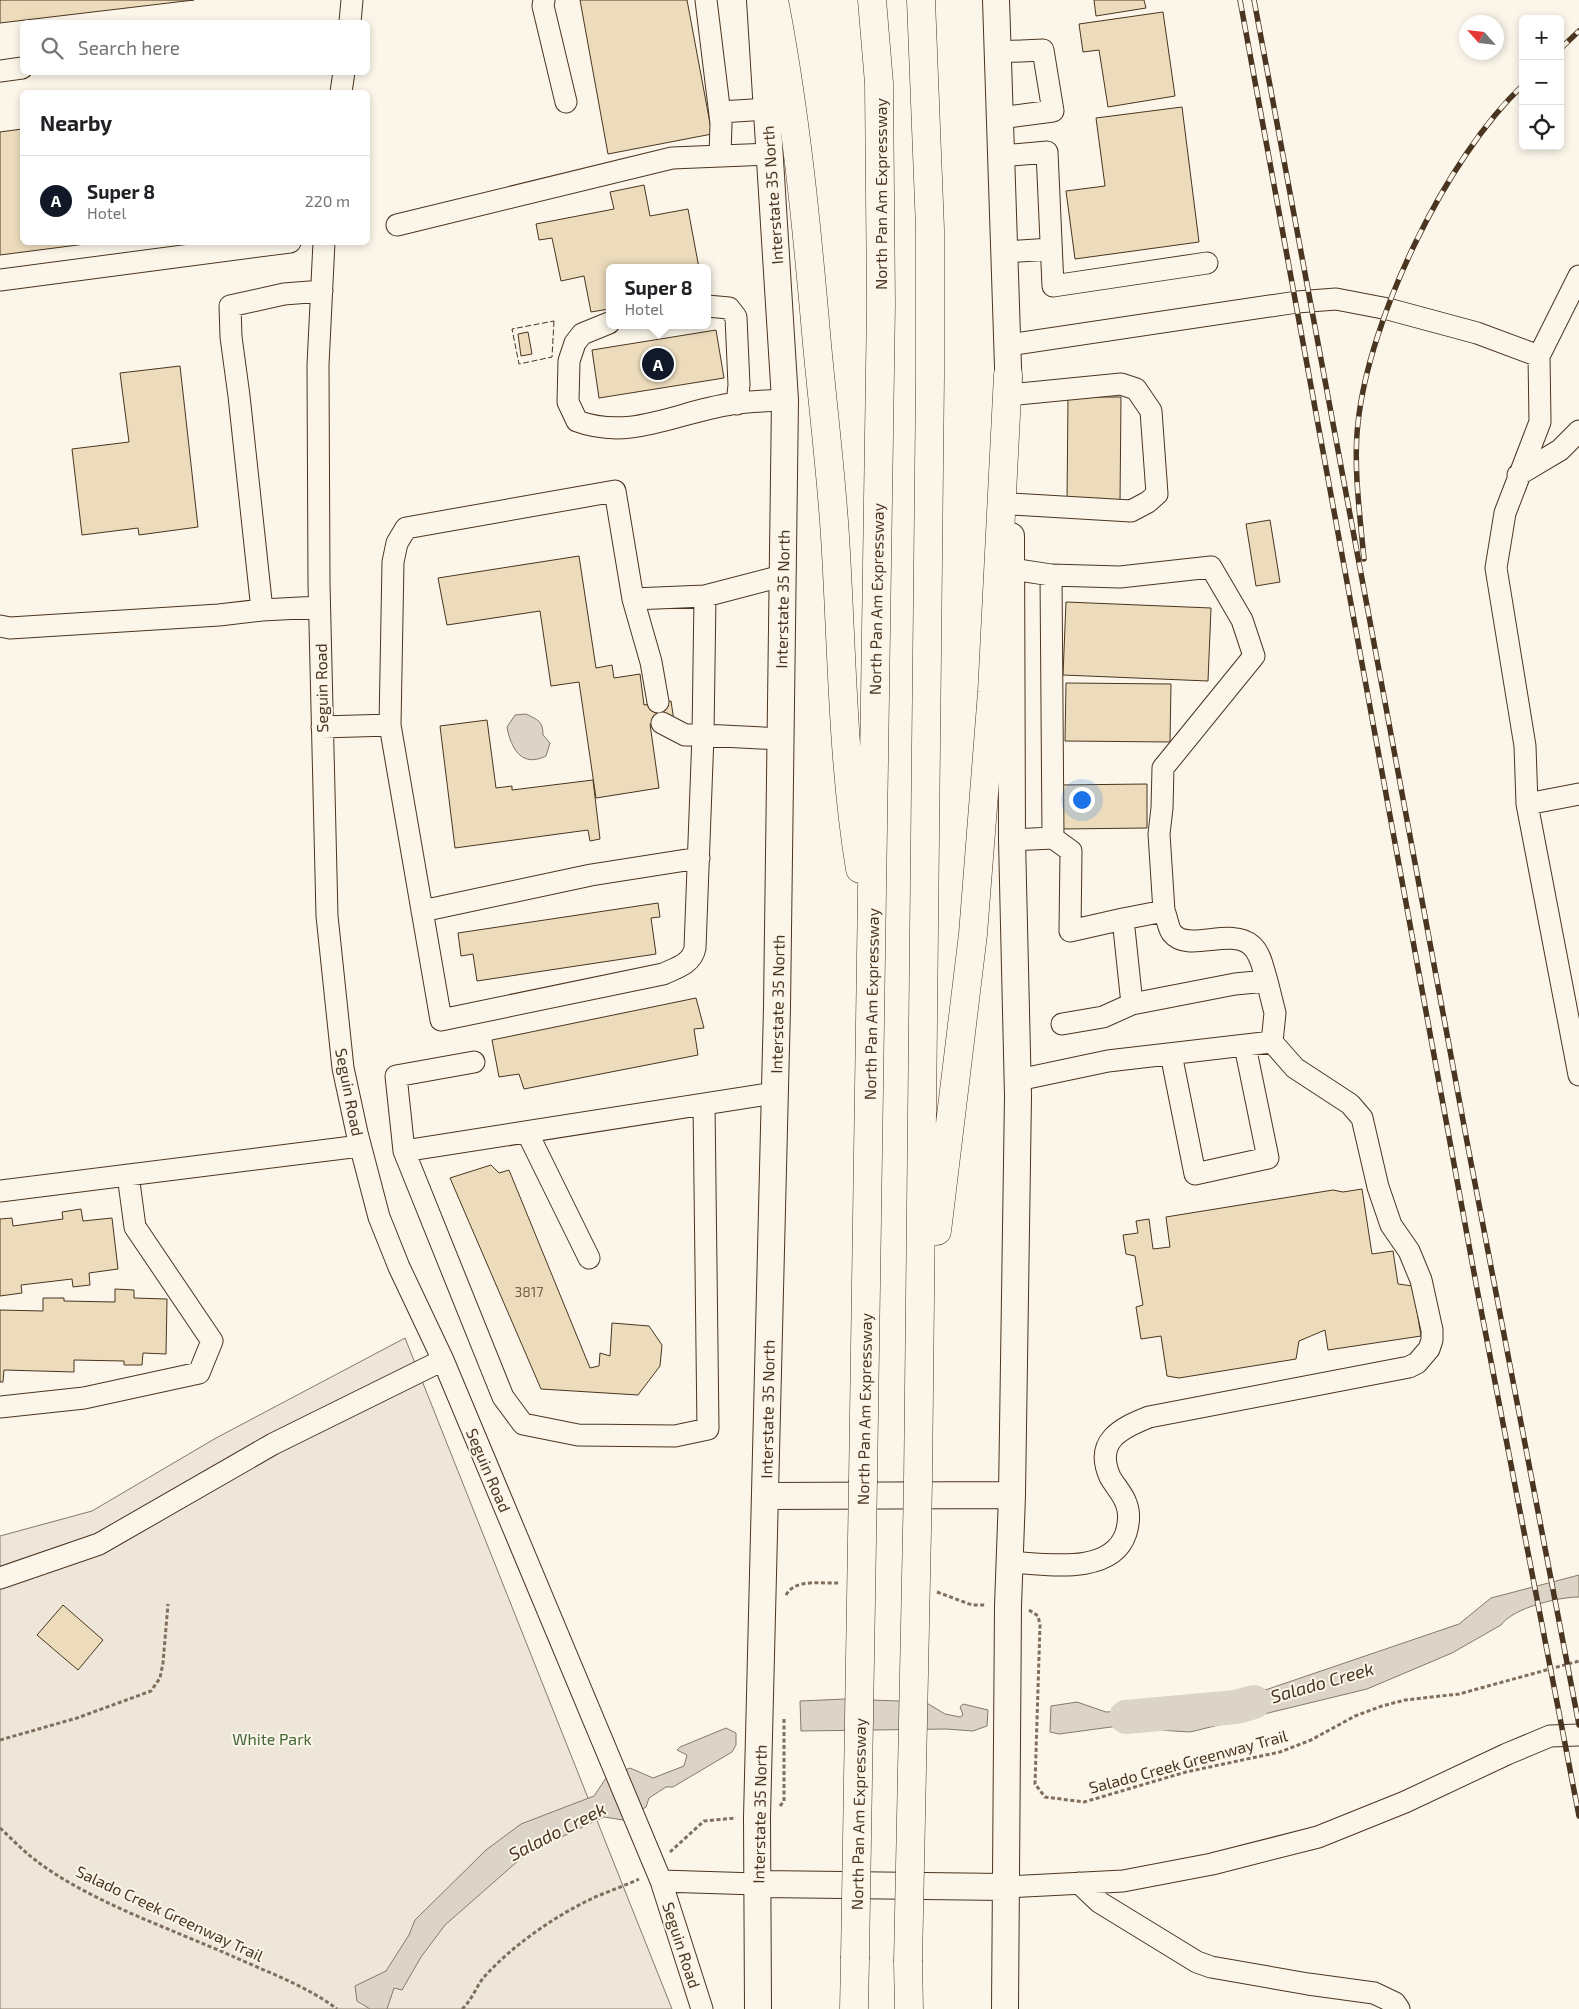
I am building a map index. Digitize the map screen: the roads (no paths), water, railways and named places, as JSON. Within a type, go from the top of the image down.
[{"type":"highway","points":[[774,0],[783,48],[802,183],[834,529],[843,698],[853,828],[872,940]]},
{"type":"highway","name":"North Pan Am Expressway","points":[[854,2009],[881,304],[879,83],[872,0]]},
{"type":"highway","points":[[909,2009],[908,1962],[920,1376],[930,377],[930,229],[921,0]]},
{"type":"highway","points":[[920,1376],[973,934],[992,692],[1008,385]]},
{"type":"main road","name":"Interstate 35 North","points":[[758,2009],[757,1884],[766,1496],[766,1382],[775,1093],[784,400],[760,0]]},
{"type":"main road","points":[[996,0],[1008,345],[1012,569],[1012,840],[1018,1080],[1004,1886],[1005,2009]]},
{"type":"main road","points":[[766,1496],[1012,1495]]},
{"type":"main road","points":[[757,1884],[1004,1886]]},
{"type":"street","points":[[350,20],[352,0]]},
{"type":"street","points":[[544,0],[543,6],[566,102]]},
{"type":"street","points":[[706,0],[720,112],[720,156]]},
{"type":"street","points":[[998,52],[1043,50],[1053,111],[1000,118]]},
{"type":"street","points":[[0,71],[20,68]]},
{"type":"street","points":[[342,90],[344,75]]},
{"type":"street","points":[[720,112],[767,109]]},
{"type":"street","points":[[1001,156],[1047,152],[1053,286],[1207,263]]},
{"type":"street","points":[[397,226],[672,158],[770,154]]},
{"type":"street","points":[[0,280],[267,245]]},
{"type":"street","name":"Seguin Road","points":[[324,245],[318,365],[319,607],[327,916],[343,1068],[360,1146],[379,1217],[399,1266],[443,1360],[610,1757],[643,1839],[651,1880],[702,2009]]},
{"type":"street","points":[[1004,252],[1051,249]]},
{"type":"street","points":[[1579,276],[1539,356],[1540,422],[1518,475],[1505,513],[1496,568],[1525,746],[1527,804],[1579,1075]]},
{"type":"street","points":[[262,610],[239,396],[230,337],[230,306],[284,294],[322,291]]},
{"type":"street","points":[[1008,345],[1297,302],[1336,299],[1429,318],[1539,356]]},
{"type":"street","points":[[711,306],[729,308],[736,317],[739,385],[737,404]]},
{"type":"street","points":[[606,324],[582,334],[575,343],[569,361],[568,402],[576,421],[595,428],[624,429],[737,404],[784,400]]},
{"type":"street","points":[[1008,385],[1121,384],[1136,389],[1151,411],[1157,494],[1148,502],[1131,511],[1010,504]]},
{"type":"street","points":[[1518,475],[1560,450],[1579,431]]},
{"type":"street","points":[[658,702],[651,662],[633,599],[615,491],[406,528],[397,543],[393,562],[390,726],[441,1020],[663,974],[687,963],[694,956],[703,735],[705,596]]},
{"type":"street","points":[[1010,1562],[1092,1563],[1105,1558],[1116,1550],[1123,1540],[1129,1514],[1126,1502],[1110,1477],[1106,1463],[1107,1449],[1122,1428],[1149,1417],[1338,1382],[1409,1366],[1417,1363],[1429,1349],[1432,1340],[1432,1330],[1420,1280],[1409,1251],[1392,1226],[1378,1187],[1362,1118],[1350,1104],[1295,1068],[1272,1042],[1275,1013],[1260,958],[1252,946],[1241,939],[1183,940],[1172,933],[1164,911],[1159,834],[1163,768],[1254,656],[1242,620],[1211,567],[1120,577],[1051,575],[1012,569]]},
{"type":"street","points":[[1051,575],[1053,838]]},
{"type":"street","points":[[633,599],[705,596],[782,576]]},
{"type":"street","points":[[0,626],[10,628],[319,607]]},
{"type":"street","points":[[662,723],[685,736],[703,735],[781,740]]},
{"type":"street","points":[[322,727],[390,726]]},
{"type":"street","points":[[1527,804],[1579,794]]},
{"type":"street","points":[[1012,840],[1053,838],[1071,851],[1070,931],[1164,911]]},
{"type":"street","points":[[422,911],[591,875],[699,858]]},
{"type":"street","points":[[1123,919],[1132,1004]]},
{"type":"street","points":[[1062,1024],[1103,1017],[1132,1004],[1235,984],[1267,981]]},
{"type":"street","points":[[1018,1080],[1108,1060],[1272,1042]]},
{"type":"street","points":[[1171,1054],[1196,1174],[1268,1158],[1245,1046]]},
{"type":"street","points":[[474,1062],[396,1076],[404,1151],[503,1397],[523,1424],[578,1435],[675,1436],[708,1429],[704,1104]]},
{"type":"street","points":[[404,1151],[775,1093]]},
{"type":"street","points":[[527,1132],[590,1258]]},
{"type":"street","points":[[0,1191],[360,1146]]},
{"type":"street","points":[[0,1406],[84,1398],[199,1373],[212,1341],[135,1227],[128,1175]]},
{"type":"street","points":[[0,1578],[99,1544],[273,1444],[443,1360]]},
{"type":"street","points":[[1004,1886],[1123,1881],[1203,1866],[1318,1837],[1405,1802],[1550,1736],[1579,1735]]},
{"type":"street","name":"Seguin Road","points":[[651,1880],[757,1884]]},
{"type":"street","points":[[1079,1883],[1099,1902],[1197,1962],[1211,1967],[1308,1984],[1374,1993],[1395,2004],[1399,2009]]},
{"type":"water","points":[[526,714],[539,721],[543,735],[550,743],[546,756],[538,759],[530,760],[519,754],[509,735],[507,727],[515,715]]},
{"type":"water","points":[[1579,1575],[1579,1597],[1548,1601],[1515,1613],[1501,1625],[1452,1653],[1367,1689],[1190,1732],[1111,1727],[1059,1734],[1050,1732],[1051,1706],[1077,1702],[1106,1712],[1158,1709],[1186,1717],[1459,1624],[1491,1598]]},
{"type":"water","points":[[845,1699],[925,1702],[945,1714],[960,1717],[963,1715],[960,1707],[963,1704],[988,1710],[987,1726],[973,1731],[946,1729],[801,1731],[800,1701]]},
{"type":"water","points":[[726,1728],[736,1733],[736,1745],[732,1752],[673,1787],[666,1787],[649,1798],[646,1807],[623,1820],[604,1817],[527,1853],[445,1925],[421,1957],[402,1990],[394,1988],[387,2009],[370,2009],[357,2001],[355,1986],[386,1971],[409,1935],[415,1920],[486,1850],[521,1824],[594,1796],[606,1778],[630,1768],[653,1778],[684,1766],[687,1755],[677,1750],[680,1747]]},
{"type":"waterway","name":"Salado Creek","points":[[1126,1717],[1236,1707],[1254,1702]]},
{"type":"railway","points":[[1240,0],[1477,1289],[1579,1816]]},
{"type":"railway","points":[[1254,0],[1468,1147],[1579,1725]]},
{"type":"railway","points":[[1564,45],[1579,31]]},
{"type":"railway","points":[[1364,559],[1356,456],[1358,423],[1365,381],[1378,336],[1395,289],[1416,242],[1440,196],[1466,154],[1494,116],[1519,89]]},
{"type":"place","name":"Super 8","points":[[658,364]]},
{"type":"park label","name":"White Park","points":[[272,1738]]}]
